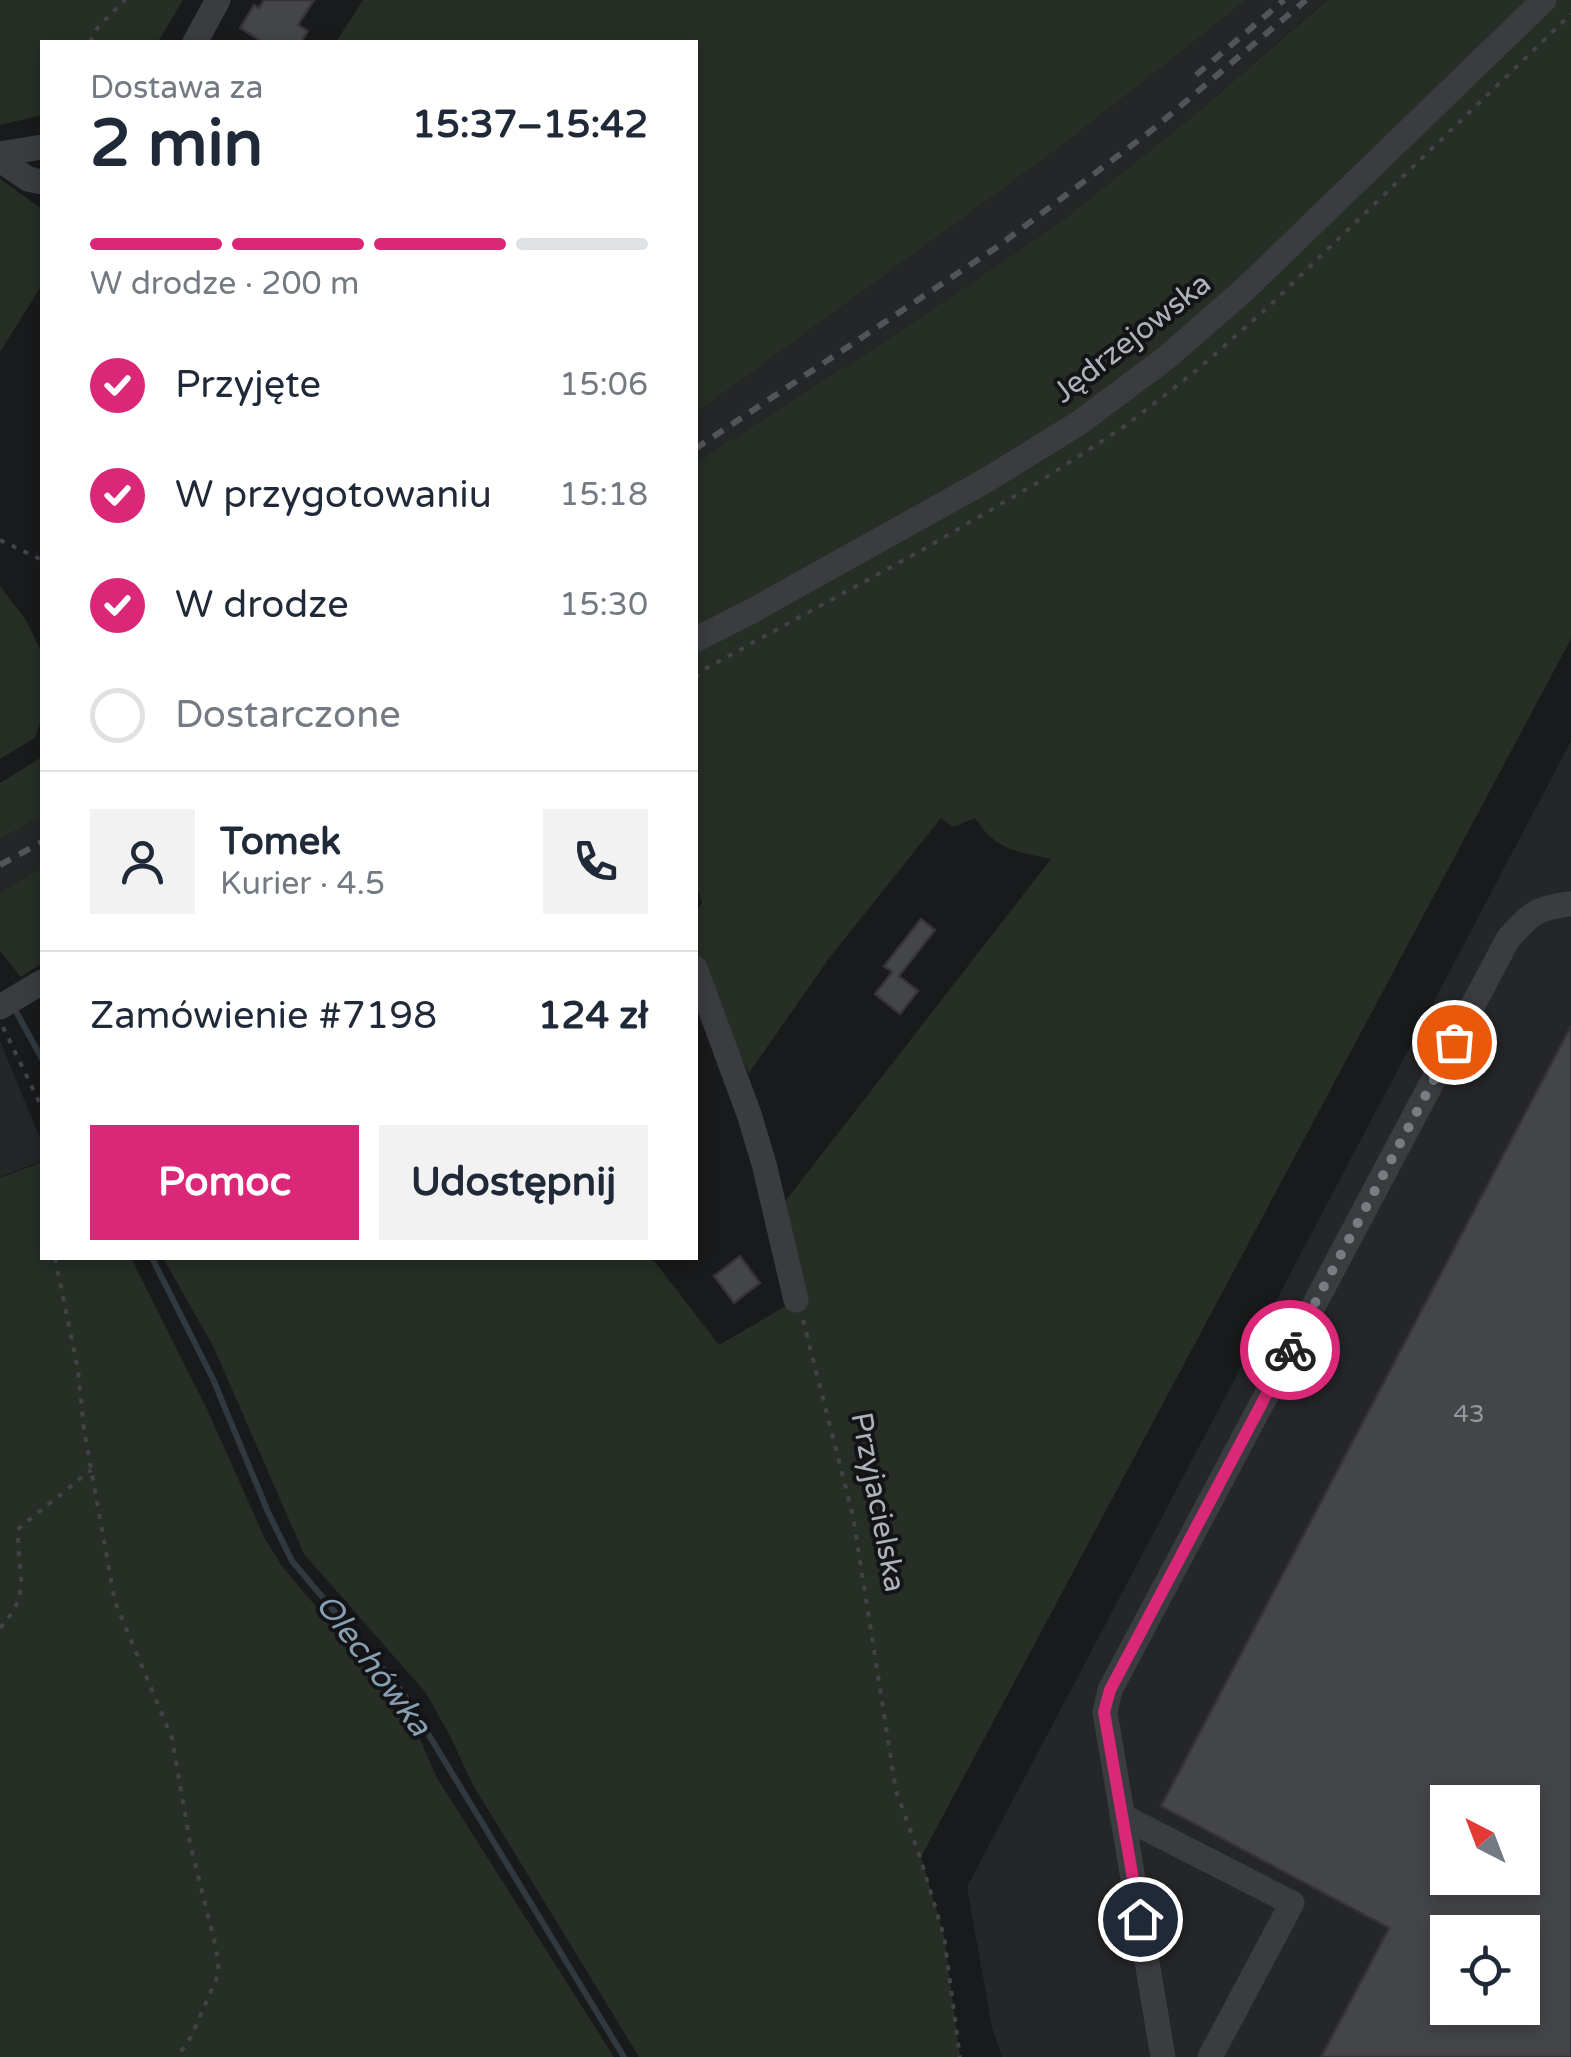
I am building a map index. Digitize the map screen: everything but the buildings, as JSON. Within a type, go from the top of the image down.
[{"type":"street","points":[[197,40],[218,0]]},
{"type":"street","name":"Jędrzejowska","points":[[698,638],[985,481],[1079,423],[1166,358],[1258,277],[1544,0]]},
{"type":"street","points":[[0,157],[40,147]]},
{"type":"street","points":[[0,157],[38,183]]},
{"type":"street","points":[[1163,2057],[1104,1712],[1110,1690],[1508,939],[1524,920],[1545,907],[1571,904]]},
{"type":"street","points":[[698,976],[759,1147],[796,1300]]},
{"type":"street","points":[[0,1007],[35,986]]},
{"type":"street","points":[[1122,1816],[1292,1903],[1210,2057]]},
{"type":"path","points":[[91,40],[125,0]]},
{"type":"path","points":[[0,540],[40,559]]},
{"type":"path","points":[[0,1023],[40,1104]]},
{"type":"path","points":[[54,1260],[78,1370],[90,1470],[115,1602],[172,1738],[190,1842],[216,1948],[218,1974],[191,2037],[177,2057]]},
{"type":"path","name":"Przyjacielska","points":[[796,1300],[852,1516],[896,1791],[944,1936],[960,2057]]},
{"type":"path","points":[[0,1628],[20,1596],[20,1528],[90,1470]]},
{"type":"shaded area","points":[[0,0],[183,0],[159,40],[40,40],[40,115],[0,125]]},
{"type":"shaded area","points":[[363,0],[1247,0],[1064,144],[698,412],[698,40],[337,40]]},
{"type":"shaded area","points":[[1247,0],[1326,0],[1194,115],[1055,226],[698,461],[698,412],[1064,144]]},
{"type":"shaded area","points":[[1327,0],[1571,0],[1571,639],[921,1857],[944,1936],[960,2057],[639,2057],[473,1785],[426,1693],[304,1554],[213,1346],[164,1260],[654,1260],[719,1345],[796,1300],[776,1213],[1051,859],[999,843],[975,818],[953,827],[941,818],[830,957],[749,1073],[731,1040],[698,955],[698,909],[702,903],[698,890],[698,461],[1055,226],[1194,115]]},
{"type":"shaded area","points":[[0,179],[40,208],[40,288],[0,352]]},
{"type":"shaded area","points":[[0,586],[26,620],[40,649],[40,722],[35,738],[0,759]]},
{"type":"shaded area","points":[[1571,741],[1571,2057],[1002,2057],[992,2028],[967,1887]]},
{"type":"shaded area","points":[[40,758],[40,817],[0,839],[0,783]]},
{"type":"shaded area","points":[[40,817],[40,869],[0,892],[0,839]]},
{"type":"shaded area","points":[[40,869],[40,964],[21,977],[0,951],[0,892]]},
{"type":"shaded area","points":[[0,1041],[40,1138],[40,1162],[0,1177]]},
{"type":"shaded area","points":[[40,1163],[40,1260],[132,1260],[207,1409],[265,1539],[282,1566],[412,1721],[437,1778],[614,2057],[0,2057],[0,1178]]},
{"type":"waterway","name":"Olechówka","points":[[13,1006],[40,1055]]},
{"type":"waterway","name":"Olechówka","points":[[153,1260],[213,1379],[292,1561],[404,1694],[624,2057]]},
{"type":"railway","points":[[1196,75],[1284,0]]},
{"type":"railway","points":[[698,447],[997,247],[1152,130],[1306,0]]},
{"type":"railway","points":[[0,865],[40,843]]},
{"type":"way so far","points":[[1290,1350],[1454,1042]]},
{"type":"route","points":[[1140,1919],[1104,1712],[1110,1690],[1290,1350]]}]
